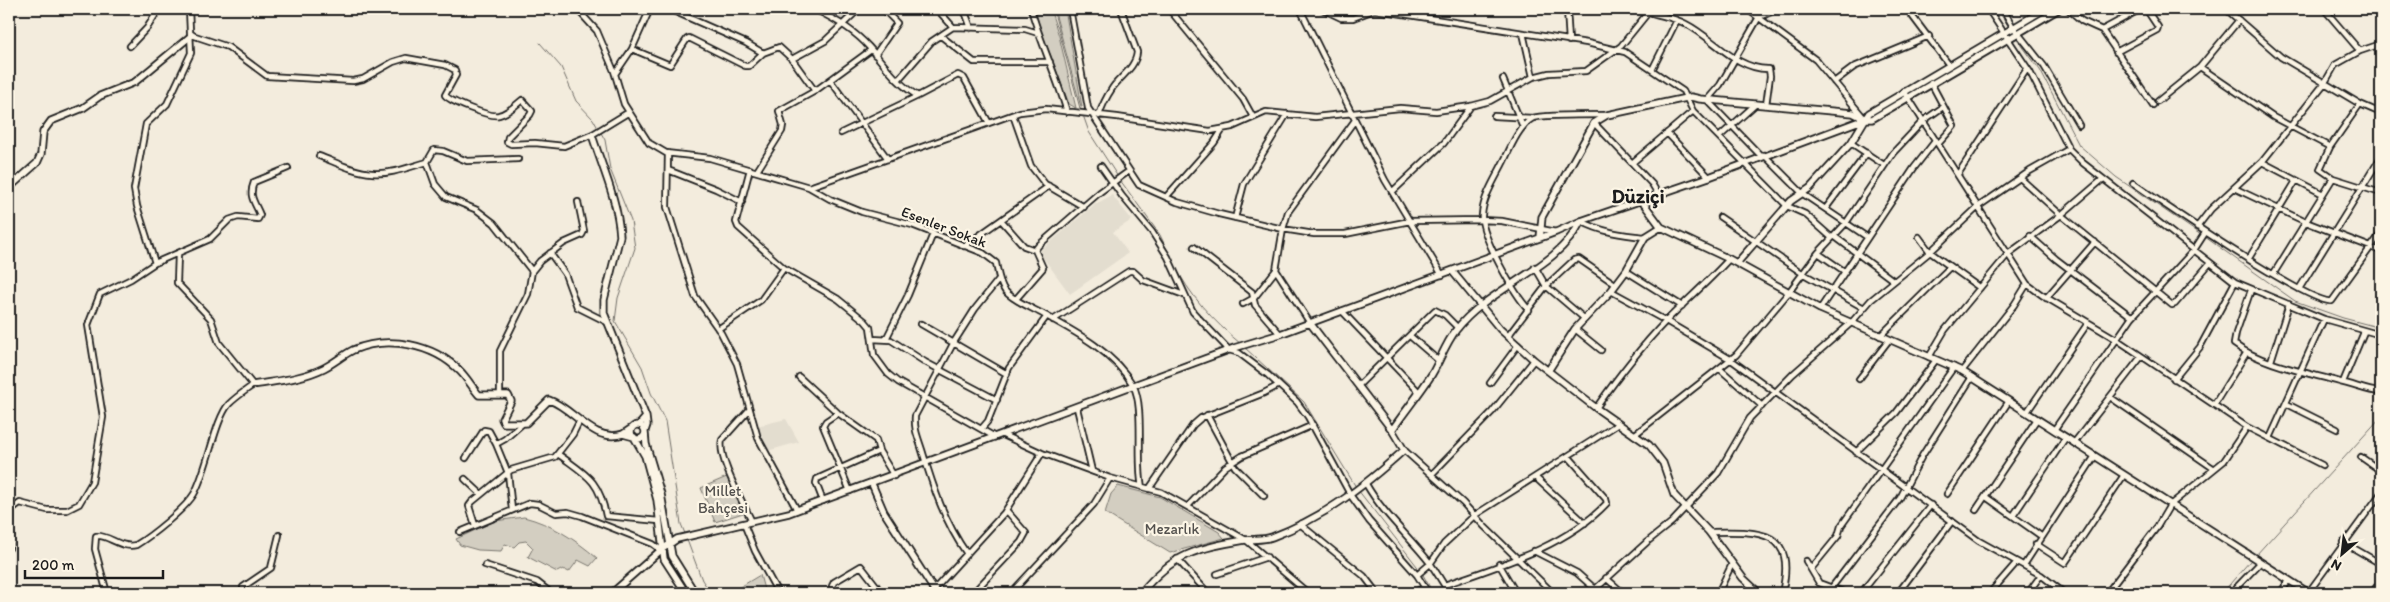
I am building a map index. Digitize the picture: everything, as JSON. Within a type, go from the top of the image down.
[{"type":"street","points":[[130,46],[147,28],[159,9]]},
{"type":"street","points":[[155,263],[137,206],[134,189],[143,131],[150,119],[167,104],[188,64],[192,35],[189,9]]},
{"type":"street","points":[[577,9],[597,31],[615,74],[624,104],[649,143],[668,153],[710,158],[757,170],[810,187],[1013,114],[1046,109],[1092,116],[1116,116],[1210,131],[1232,127],[1266,112],[1316,117],[1400,108],[1436,111],[1471,106],[1490,101],[1533,77],[1549,73],[1586,71],[1617,49],[1650,10],[1677,20],[1700,33],[1736,60],[1756,69],[1769,69],[1770,76],[1766,105]]},
{"type":"street","points":[[615,74],[632,49],[650,9]]},
{"type":"street","points":[[670,9],[746,43],[763,53]]},
{"type":"street","points":[[818,9],[843,26],[871,50],[898,80],[918,96]]},
{"type":"street","points":[[792,59],[826,41],[860,9]]},
{"type":"street","points":[[875,54],[897,23],[883,9]]},
{"type":"street","points":[[937,9],[953,27]]},
{"type":"street","points":[[964,9],[970,28]]},
{"type":"street","points":[[1032,9],[1038,33],[1067,112]]},
{"type":"street","points":[[1070,9],[1088,108],[1139,185],[1166,197],[1235,218],[1314,234],[1345,234],[1410,222],[1482,220],[1502,220],[1556,232]]},
{"type":"street","points":[[1098,116],[1102,104],[1114,86],[1137,58],[1137,52],[1121,9]]},
{"type":"street","points":[[1169,9],[1243,99],[1253,117]]},
{"type":"street","points":[[1300,9],[1392,192],[1442,275]]},
{"type":"street","points":[[1322,9],[1341,18],[1353,18],[1374,10],[1617,49],[1683,91],[1693,112],[1787,206],[1805,214],[1833,237],[1894,281]]},
{"type":"street","points":[[1416,16],[1417,9]]},
{"type":"street","points":[[1567,9],[1569,41]]},
{"type":"street","points":[[1747,9],[1816,60],[1865,119]]},
{"type":"street","points":[[1707,100],[1720,85],[1736,60],[1759,17],[1778,9]]},
{"type":"street","points":[[1907,9],[1949,65]]},
{"type":"street","points":[[1988,9],[2044,66],[2079,125]]},
{"type":"street","points":[[2003,9],[2010,33],[2069,150],[2103,179],[2235,282],[2324,319],[2364,332],[2381,335]]},
{"type":"street","points":[[1494,116],[1534,118],[1607,115],[1691,97],[1853,113],[1865,119],[1872,119],[2045,9]]},
{"type":"street","points":[[612,593],[662,550],[677,540],[797,510],[872,484],[1231,349],[1280,334],[1442,275],[1581,221],[1709,177],[1865,119],[1904,91],[1949,65],[2059,9]]},
{"type":"street","points":[[2068,9],[2082,21],[2102,30],[2153,105]]},
{"type":"street","points":[[2102,30],[2140,9]]},
{"type":"street","points":[[2116,52],[2157,30],[2158,27],[2146,9]]},
{"type":"street","points":[[2226,9],[2281,57],[2324,84],[2360,104],[2381,113]]},
{"type":"street","points":[[2324,9],[2360,51]]},
{"type":"street","points":[[1652,70],[1677,20]]},
{"type":"street","points":[[2158,101],[2200,67],[2239,20]]},
{"type":"street","points":[[898,80],[932,41],[953,27],[1025,29],[1038,33]]},
{"type":"street","points":[[1523,33],[1533,77]]},
{"type":"street","points":[[192,35],[228,47],[268,76],[294,76],[342,82],[362,79],[400,59],[416,59],[445,64],[455,70],[456,75],[445,95],[451,100],[493,116],[506,112],[522,100],[530,107],[532,112],[508,137],[508,143],[564,146],[593,133],[629,112]]},
{"type":"street","points":[[9,188],[37,163],[41,154],[44,132],[51,121],[83,108],[100,96],[135,82],[192,35]]},
{"type":"street","points":[[941,36],[974,62],[1050,62]]},
{"type":"street","points":[[1834,82],[1854,67],[1929,36]]},
{"type":"street","points":[[632,49],[670,65],[686,39],[690,38],[749,66],[763,53],[779,47],[792,59],[815,91]]},
{"type":"street","points":[[2197,227],[2211,209],[2262,162],[2324,84],[2335,65],[2360,51],[2381,44]]},
{"type":"street","points":[[757,170],[782,131],[783,125],[779,110],[815,91],[871,50]]},
{"type":"street","points":[[2200,67],[2273,117],[2330,148]]},
{"type":"street","points":[[1958,174],[2027,69]]},
{"type":"street","points":[[841,133],[918,96],[922,96],[958,75],[964,78],[989,123]]},
{"type":"street","points":[[1503,79],[1523,127]]},
{"type":"street","points":[[830,80],[888,159]]},
{"type":"street","points":[[1820,309],[1856,252],[1937,142],[1954,126],[1931,83]]},
{"type":"street","points":[[9,85],[11,93],[9,103]]},
{"type":"street","points":[[1904,91],[2027,284],[2046,298],[2116,339],[2247,427],[2322,464]]},
{"type":"street","points":[[1707,100],[1762,156],[1803,194],[1867,237]]},
{"type":"street","points":[[1719,137],[1756,104]]},
{"type":"street","points":[[2360,104],[2330,148],[2320,169],[2332,178],[2381,193]]},
{"type":"street","points":[[1392,192],[1444,143],[1471,106]]},
{"type":"street","points":[[1634,435],[1720,369],[1730,359],[1789,292],[1818,253],[1846,223],[1884,165],[1923,121],[1943,107]]},
{"type":"street","points":[[1632,163],[1693,112]]},
{"type":"street","points":[[1013,114],[1031,166],[1045,184],[1084,207]]},
{"type":"street","points":[[1235,218],[1244,184],[1287,114]]},
{"type":"street","points":[[1540,238],[1540,228],[1546,210],[1594,123],[1607,115]]},
{"type":"street","points":[[1529,310],[1510,284],[1495,254],[1482,220],[1486,200],[1509,151],[1523,127],[1534,118]]},
{"type":"street","points":[[1737,263],[1787,206],[1803,194],[1851,142],[1865,119]]},
{"type":"street","points":[[1243,304],[1254,298],[1276,270],[1282,229],[1288,212],[1355,120]]},
{"type":"street","points":[[1594,123],[1658,194]]},
{"type":"street","points":[[1166,197],[1214,143],[1223,129]]},
{"type":"street","points":[[593,133],[613,199],[620,236],[604,300],[607,322],[646,417],[647,425],[641,438],[623,434]]},
{"type":"street","points":[[1667,134],[1709,177]]},
{"type":"street","points":[[1851,142],[1884,165]]},
{"type":"street","points":[[319,156],[362,172],[374,174],[395,171],[427,162],[434,150],[443,150],[467,161],[518,159]]},
{"type":"street","points":[[1591,593],[1672,522],[1718,473],[1750,418],[1775,392],[1851,323],[1864,308],[1930,252],[1979,206],[2020,178],[2069,150]]},
{"type":"street","points":[[668,153],[668,207],[694,296],[718,329],[737,364],[758,438],[797,510]]},
{"type":"street","points":[[1826,208],[1867,153]]},
{"type":"street","points":[[2299,289],[2381,157]]},
{"type":"street","points":[[427,162],[435,184],[446,197],[477,210],[494,223],[532,271]]},
{"type":"street","points":[[2262,162],[2323,194]]},
{"type":"street","points":[[1101,166],[1113,184],[1152,232],[1168,257],[1194,312],[1231,349],[1239,353],[1279,385],[1297,402],[1313,425],[1352,496],[1369,521],[1418,574],[1428,593]]},
{"type":"street","points":[[9,510],[20,504],[47,510],[67,510],[79,504],[92,482],[103,418],[88,325],[100,294],[155,263],[210,239],[229,220],[238,217],[258,219],[260,215],[251,197],[254,182],[288,168]]},
{"type":"street","points":[[750,169],[736,222],[738,228],[784,268],[838,299],[870,327],[874,355],[888,374],[925,398],[997,438]]},
{"type":"street","points":[[668,170],[716,188],[742,202]]},
{"type":"street","points":[[1035,250],[1054,231],[1100,192],[1129,171]]},
{"type":"street","points":[[2020,178],[2172,305],[2175,304],[2210,263]]},
{"type":"street","points":[[2274,273],[2332,178]]},
{"type":"street","points":[[1929,357],[1944,330],[2008,254],[2103,179]]},
{"type":"street","points":[[2249,258],[2277,209],[2296,181]]},
{"type":"street","points":[[2133,183],[2197,227],[2204,235],[2249,258],[2322,301],[2332,300],[2381,233]]},
{"type":"street","points":[[964,246],[1049,186]]},
{"type":"street","name":"Esenler Sokak","points":[[810,187],[814,191],[862,212],[912,225],[982,253],[996,263],[999,279],[1006,292],[1107,354],[1134,386]]},
{"type":"street","points":[[2234,188],[2306,222],[2381,251]]},
{"type":"street","points":[[1641,200],[1661,227],[1737,263],[1820,309],[1962,371],[2308,593],[2343,542],[2381,493]]},
{"type":"street","points":[[500,395],[500,351],[528,294],[532,271],[550,253],[584,232],[578,202]]},
{"type":"street","points":[[1720,217],[1802,273],[1864,308]]},
{"type":"street","points":[[1001,220],[1024,246],[1035,250],[1043,268],[1016,299]]},
{"type":"street","points":[[1581,221],[1592,227],[1621,235],[1645,237]]},
{"type":"street","points":[[1392,430],[1419,392],[1458,328],[1481,306],[1552,256],[1573,237],[1581,221]]},
{"type":"street","points":[[1548,372],[1575,329],[1611,291],[1626,271],[1645,237],[1661,227]]},
{"type":"street","points":[[886,339],[908,295],[933,234]]},
{"type":"street","points":[[2054,430],[2132,317],[2194,250],[2204,235]]},
{"type":"street","points":[[2030,236],[2132,317]]},
{"type":"street","points":[[1918,237],[1930,252],[1980,288]]},
{"type":"street","points":[[2046,298],[2095,242]]},
{"type":"street","points":[[1194,247],[1252,292],[1255,305],[1280,334]]},
{"type":"street","points":[[550,253],[565,274],[577,307],[607,322]]},
{"type":"street","points":[[1818,253],[1844,271]]},
{"type":"street","points":[[178,254],[177,283],[211,319],[219,343],[253,385]]},
{"type":"street","points":[[1596,408],[1619,375],[1666,321],[1729,259]]},
{"type":"street","points":[[1508,336],[1546,286],[1574,260],[1578,260],[1616,284]]},
{"type":"street","points":[[718,329],[761,300],[784,268]]},
{"type":"street","points":[[1535,268],[1546,286],[1585,318]]},
{"type":"street","points":[[1880,336],[1950,268]]},
{"type":"street","points":[[1276,270],[1310,322],[1359,385],[1392,430],[1404,450],[1476,515],[1553,593]]},
{"type":"street","points":[[1054,320],[1129,271],[1134,271],[1143,280],[1185,296]]},
{"type":"street","points":[[1452,271],[1518,346],[1548,372],[1649,445],[1664,463],[1674,495],[1684,508],[1710,532],[1742,578],[1759,593]]},
{"type":"street","points":[[1626,271],[1682,306]]},
{"type":"street","points":[[967,554],[954,537],[944,513],[914,429],[915,416],[954,342],[975,309],[999,279]]},
{"type":"street","points":[[2174,379],[2200,347],[2235,282]]},
{"type":"street","points":[[1962,371],[2014,305],[2027,284]]},
{"type":"street","points":[[2251,290],[2234,344],[2247,352],[2300,372],[2343,382],[2367,391],[2381,392]]},
{"type":"street","points":[[1611,291],[1730,359],[1979,541],[2041,575],[2064,593]]},
{"type":"street","points":[[2271,361],[2289,304]]},
{"type":"street","points":[[1359,385],[1437,309],[1458,328]]},
{"type":"street","points":[[1342,311],[1419,392]]},
{"type":"street","points":[[982,428],[988,421],[1014,359],[1027,346],[1047,316]]},
{"type":"street","points":[[2270,438],[2324,319]]},
{"type":"street","points":[[2027,412],[2088,323]]},
{"type":"street","points":[[921,324],[1007,374]]},
{"type":"street","points":[[1575,329],[1601,350]]},
{"type":"street","points":[[2343,382],[2364,332]]},
{"type":"street","points":[[1410,336],[1439,361]]},
{"type":"street","points":[[872,339],[891,340],[940,370],[997,400]]},
{"type":"street","points":[[1859,379],[1889,340]]},
{"type":"street","points":[[107,593],[95,549],[96,536],[100,535],[130,547],[136,545],[187,505],[195,493],[210,455],[222,413],[229,404],[253,385],[298,377],[323,368],[353,350],[377,343],[395,342],[419,347],[452,365],[467,379],[479,395],[508,395],[511,398],[502,421],[522,424]]},
{"type":"street","points":[[1490,383],[1518,346]]},
{"type":"street","points":[[2214,405],[2247,352]]},
{"type":"street","points":[[2074,443],[2141,357]]},
{"type":"street","points":[[1432,474],[1492,412],[1534,360]]},
{"type":"street","points":[[1856,452],[1896,413],[1936,360]]},
{"type":"street","points":[[1810,569],[1838,536],[1841,526],[1880,469],[1954,367]]},
{"type":"street","points":[[1720,369],[1762,406]]},
{"type":"street","points":[[799,377],[838,413],[876,440],[879,451],[894,476]]},
{"type":"street","points":[[1832,587],[1906,488],[1922,456],[1972,377]]},
{"type":"street","points":[[1149,489],[1193,425],[1201,418],[1264,393],[1279,385]]},
{"type":"street","points":[[1134,386],[1140,432],[1139,471],[1142,487]]},
{"type":"street","points":[[2110,397],[2213,468]]},
{"type":"street","points":[[496,444],[505,439],[549,400],[579,422],[607,436],[614,437],[623,434],[646,417]]},
{"type":"street","points":[[1947,494],[2009,401]]},
{"type":"street","points":[[2287,404],[2337,428]]},
{"type":"street","points":[[1077,408],[1092,472]]},
{"type":"street","points":[[749,410],[722,440],[720,446],[724,460],[752,522]]},
{"type":"street","points":[[838,413],[826,421],[823,426],[842,467],[850,491]]},
{"type":"street","points":[[1207,415],[1233,462],[1246,480],[1264,496]]},
{"type":"street","points":[[1976,510],[2037,419]]},
{"type":"street","points":[[475,525],[469,506],[481,494],[508,472],[558,454],[579,422]]},
{"type":"street","points":[[1418,574],[1429,565],[1444,544],[1476,515],[1618,424]]},
{"type":"street","points":[[1188,506],[1225,467],[1283,436],[1313,425]]},
{"type":"street","points":[[636,426],[645,432]]},
{"type":"street","points":[[636,426],[632,434],[645,456],[657,500],[664,559],[686,593]]},
{"type":"street","points":[[2107,593],[2157,527],[2170,505],[2224,460],[2247,427]]},
{"type":"street","points":[[466,458],[484,430],[489,431],[508,472],[512,510]]},
{"type":"street","points":[[645,432],[646,444],[661,494],[669,545],[679,570],[695,593]]},
{"type":"street","points":[[1003,435],[1042,453],[1092,472],[1161,492],[1246,540],[1306,592]]},
{"type":"street","points":[[2013,516],[2066,437]]},
{"type":"street","points":[[1141,593],[1152,579],[1176,559],[1204,548],[1246,540],[1270,538],[1352,496],[1404,450]]},
{"type":"street","points":[[823,501],[816,483],[817,479],[879,451]]},
{"type":"street","points":[[872,484],[884,512],[934,592],[1006,510],[1042,453]]},
{"type":"street","points":[[558,454],[595,482],[604,502],[606,516],[659,521]]},
{"type":"street","points":[[2024,565],[2041,536],[2095,456]]},
{"type":"street","points":[[1444,585],[1534,551],[1585,523],[1607,503],[1569,457]]},
{"type":"street","points":[[2361,458],[2381,471]]},
{"type":"street","points":[[2036,544],[2065,563],[2124,475]]},
{"type":"street","points":[[1011,593],[1094,504],[1110,478]]},
{"type":"street","points":[[1536,478],[1585,523]]},
{"type":"street","points":[[465,479],[481,494]]},
{"type":"street","points":[[1365,485],[1449,593]]},
{"type":"street","points":[[1986,497],[2041,536]]},
{"type":"street","points":[[460,532],[530,503],[538,504],[556,513],[568,512],[582,516],[653,544],[662,550]]},
{"type":"street","points":[[1861,593],[1931,506]]},
{"type":"street","points":[[973,593],[1021,542],[1026,533],[1006,510]]},
{"type":"street","points":[[1898,593],[1952,521]]},
{"type":"street","points":[[744,524],[755,551],[778,593]]},
{"type":"street","points":[[1300,524],[1364,576],[1377,593]]},
{"type":"street","points":[[1710,532],[1770,536],[1776,540],[1781,546],[1784,562],[1785,579],[1782,593]]},
{"type":"street","points":[[244,593],[243,587],[271,568],[279,535]]},
{"type":"street","points":[[9,539],[9,548]]},
{"type":"street","points":[[2343,542],[2381,564]]},
{"type":"street","points":[[1534,551],[1577,573],[1595,589]]},
{"type":"street","points":[[1217,574],[1267,557]]},
{"type":"street","points":[[1176,559],[1208,593]]},
{"type":"street","points":[[1806,561],[1819,583],[1846,593]]},
{"type":"street","points":[[1990,593],[2017,562]]},
{"type":"street","points":[[2231,593],[2259,562]]},
{"type":"street","points":[[1499,564],[1516,593]]},
{"type":"street","points":[[1718,593],[1732,564]]},
{"type":"street","points":[[485,565],[537,582],[551,593]]},
{"type":"street","points":[[837,593],[832,586],[834,582],[861,566],[882,593]]},
{"type":"street","points":[[2028,593],[2041,575]]},
{"type":"street","points":[[1606,578],[1623,593]]},
{"type":"street","points":[[2280,593],[2289,581]]},
{"type":"street","points":[[2372,593],[2381,581]]},
{"type":"street","points":[[1412,593],[1424,588]]},
{"type":"street","points":[[542,593],[546,589]]},
{"type":"street","points":[[1298,593],[1306,592]]},
{"type":"shaded area","points":[[1112,195],[1132,220],[1113,232],[1128,253],[1070,294],[1039,252],[1094,205]]},
{"type":"shaded area","points":[[786,419],[799,442],[767,451],[757,426]]},
{"type":"green space","points":[[822,9],[855,9],[844,23]]},
{"type":"green space","points":[[1035,9],[1050,9],[1059,36],[1076,108],[1069,104],[1039,25]]},
{"type":"green space","points":[[1054,9],[1065,9],[1082,107],[1081,107]]},
{"type":"green space","name":"Millet Bahçesi","points":[[729,476],[746,512],[715,522],[701,488]]},
{"type":"green space","name":"Mezarlık","points":[[1118,486],[1160,497],[1219,532],[1224,538],[1170,553],[1105,513],[1111,494]]},
{"type":"green space","points":[[524,517],[562,533],[597,558],[590,566],[578,560],[569,572],[563,569],[557,572],[528,557],[533,548],[526,541],[519,542],[514,547],[505,544],[501,551],[478,550],[460,545],[456,539],[495,521]]},
{"type":"green space","points":[[760,575],[765,593],[730,593]]},
{"type":"waterway","points":[[1053,9],[1081,112]]},
{"type":"waterway","points":[[1997,9],[2009,27]]},
{"type":"waterway","points":[[2015,36],[2040,70],[2079,145],[2116,177],[2201,235]]},
{"type":"waterway","points":[[540,43],[561,67],[576,101],[593,119],[598,128]]},
{"type":"waterway","points":[[1083,115],[1089,132],[1118,177]]},
{"type":"waterway","points":[[600,131],[605,140],[610,169],[631,221],[635,248],[618,298],[615,321],[642,367],[651,393],[665,421],[681,524],[686,536]]},
{"type":"waterway","points":[[1120,180],[1160,235],[1170,256]]},
{"type":"waterway","points":[[2205,237],[2295,301],[2343,318],[2381,328]]},
{"type":"waterway","points":[[1173,262],[1186,286],[1203,307],[1241,344]]},
{"type":"waterway","points":[[1244,347],[1304,402],[1356,487]]},
{"type":"waterway","points":[[2256,555],[2381,417]]},
{"type":"waterway","points":[[1358,490],[1420,570]]},
{"type":"waterway","points":[[687,540],[702,580],[711,593]]},
{"type":"waterway","points":[[2222,593],[2251,560]]},
{"type":"waterway","points":[[1422,573],[1433,593]]},
{"type":"district","name":"Düziçi","points":[[1638,196]]}]
